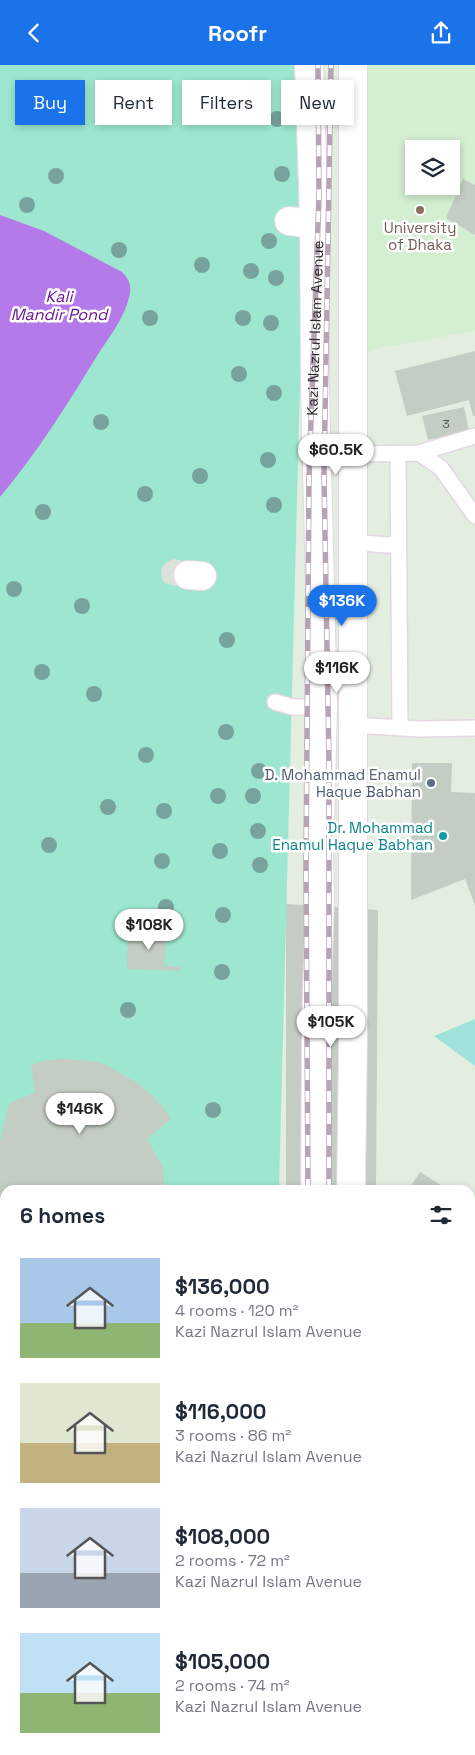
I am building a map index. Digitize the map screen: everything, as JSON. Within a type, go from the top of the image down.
[{"type":"main road","name":"Kazi Nazrul Islam Avenue","points":[[309,65],[314,215],[322,712],[315,1185]]},
{"type":"main road","points":[[351,1185],[354,65]]},
{"type":"main road","points":[[317,455],[353,454]]},
{"type":"main road","points":[[322,712],[353,720]]},
{"type":"lane","points":[[353,454],[419,453],[475,436]]},
{"type":"lane","points":[[419,453],[441,468],[475,515]]},
{"type":"lane","points":[[394,728],[399,544],[398,454]]},
{"type":"lane","points":[[353,542],[386,545],[399,544]]},
{"type":"lane","points":[[275,702],[322,712]]},
{"type":"lane","points":[[353,720],[394,728],[475,728]]},
{"type":"shaded area","points":[[0,65],[294,65],[294,80],[281,80],[281,125],[296,125],[302,309],[279,1185],[0,1185]]},
{"type":"shaded area","name":"University of Dhaka","points":[[368,65],[475,65],[475,331],[385,347],[364,353]]},
{"type":"shaded area","points":[[174,559],[183,561],[186,565],[182,584],[174,586],[165,583],[162,579],[161,570],[166,562]]},
{"type":"shaded area","points":[[475,1019],[475,1066],[434,1036]]},
{"type":"water","name":"Kali Mandir Pond","points":[[0,215],[44,231],[122,272],[129,281],[130,289],[125,309],[112,333],[51,428],[27,463],[0,497]]},
{"type":"building","points":[[463,179],[475,185],[475,235],[446,218],[456,195],[460,195],[460,186]]},
{"type":"building","points":[[475,351],[475,416],[473,416],[469,400],[407,416],[395,371]]},
{"type":"building","points":[[464,407],[469,431],[428,440],[422,416]]},
{"type":"building","name":"Dr. Mohammad Enamul Haque Babhan","points":[[412,763],[452,763],[451,792],[475,793],[475,905],[465,879],[411,900]]},
{"type":"building","points":[[286,904],[378,910],[376,1185],[286,1185]]},
{"type":"building","points":[[128,931],[182,933],[182,938],[166,937],[164,966],[181,967],[181,971],[127,969]]},
{"type":"building","points":[[64,1059],[99,1062],[137,1083],[153,1096],[171,1119],[147,1139],[163,1167],[165,1185],[0,1185],[0,1142],[9,1103],[35,1093],[31,1065],[46,1060]]},
{"type":"building","points":[[420,1172],[441,1185],[411,1185]]},
{"type":"railway","points":[[308,1185],[306,869],[309,478],[319,196],[318,65]]},
{"type":"railway","points":[[329,1185],[329,763],[324,475],[331,65]]},
{"type":"place","name":"University of Dhaka","points":[[420,210]]},
{"type":"place","name":"D. Mohammad Enamul Haque Babhan","points":[[431,783]]},
{"type":"place","name":"Dr. Mohammad Enamul Haque Babhan","points":[[443,836]]}]
